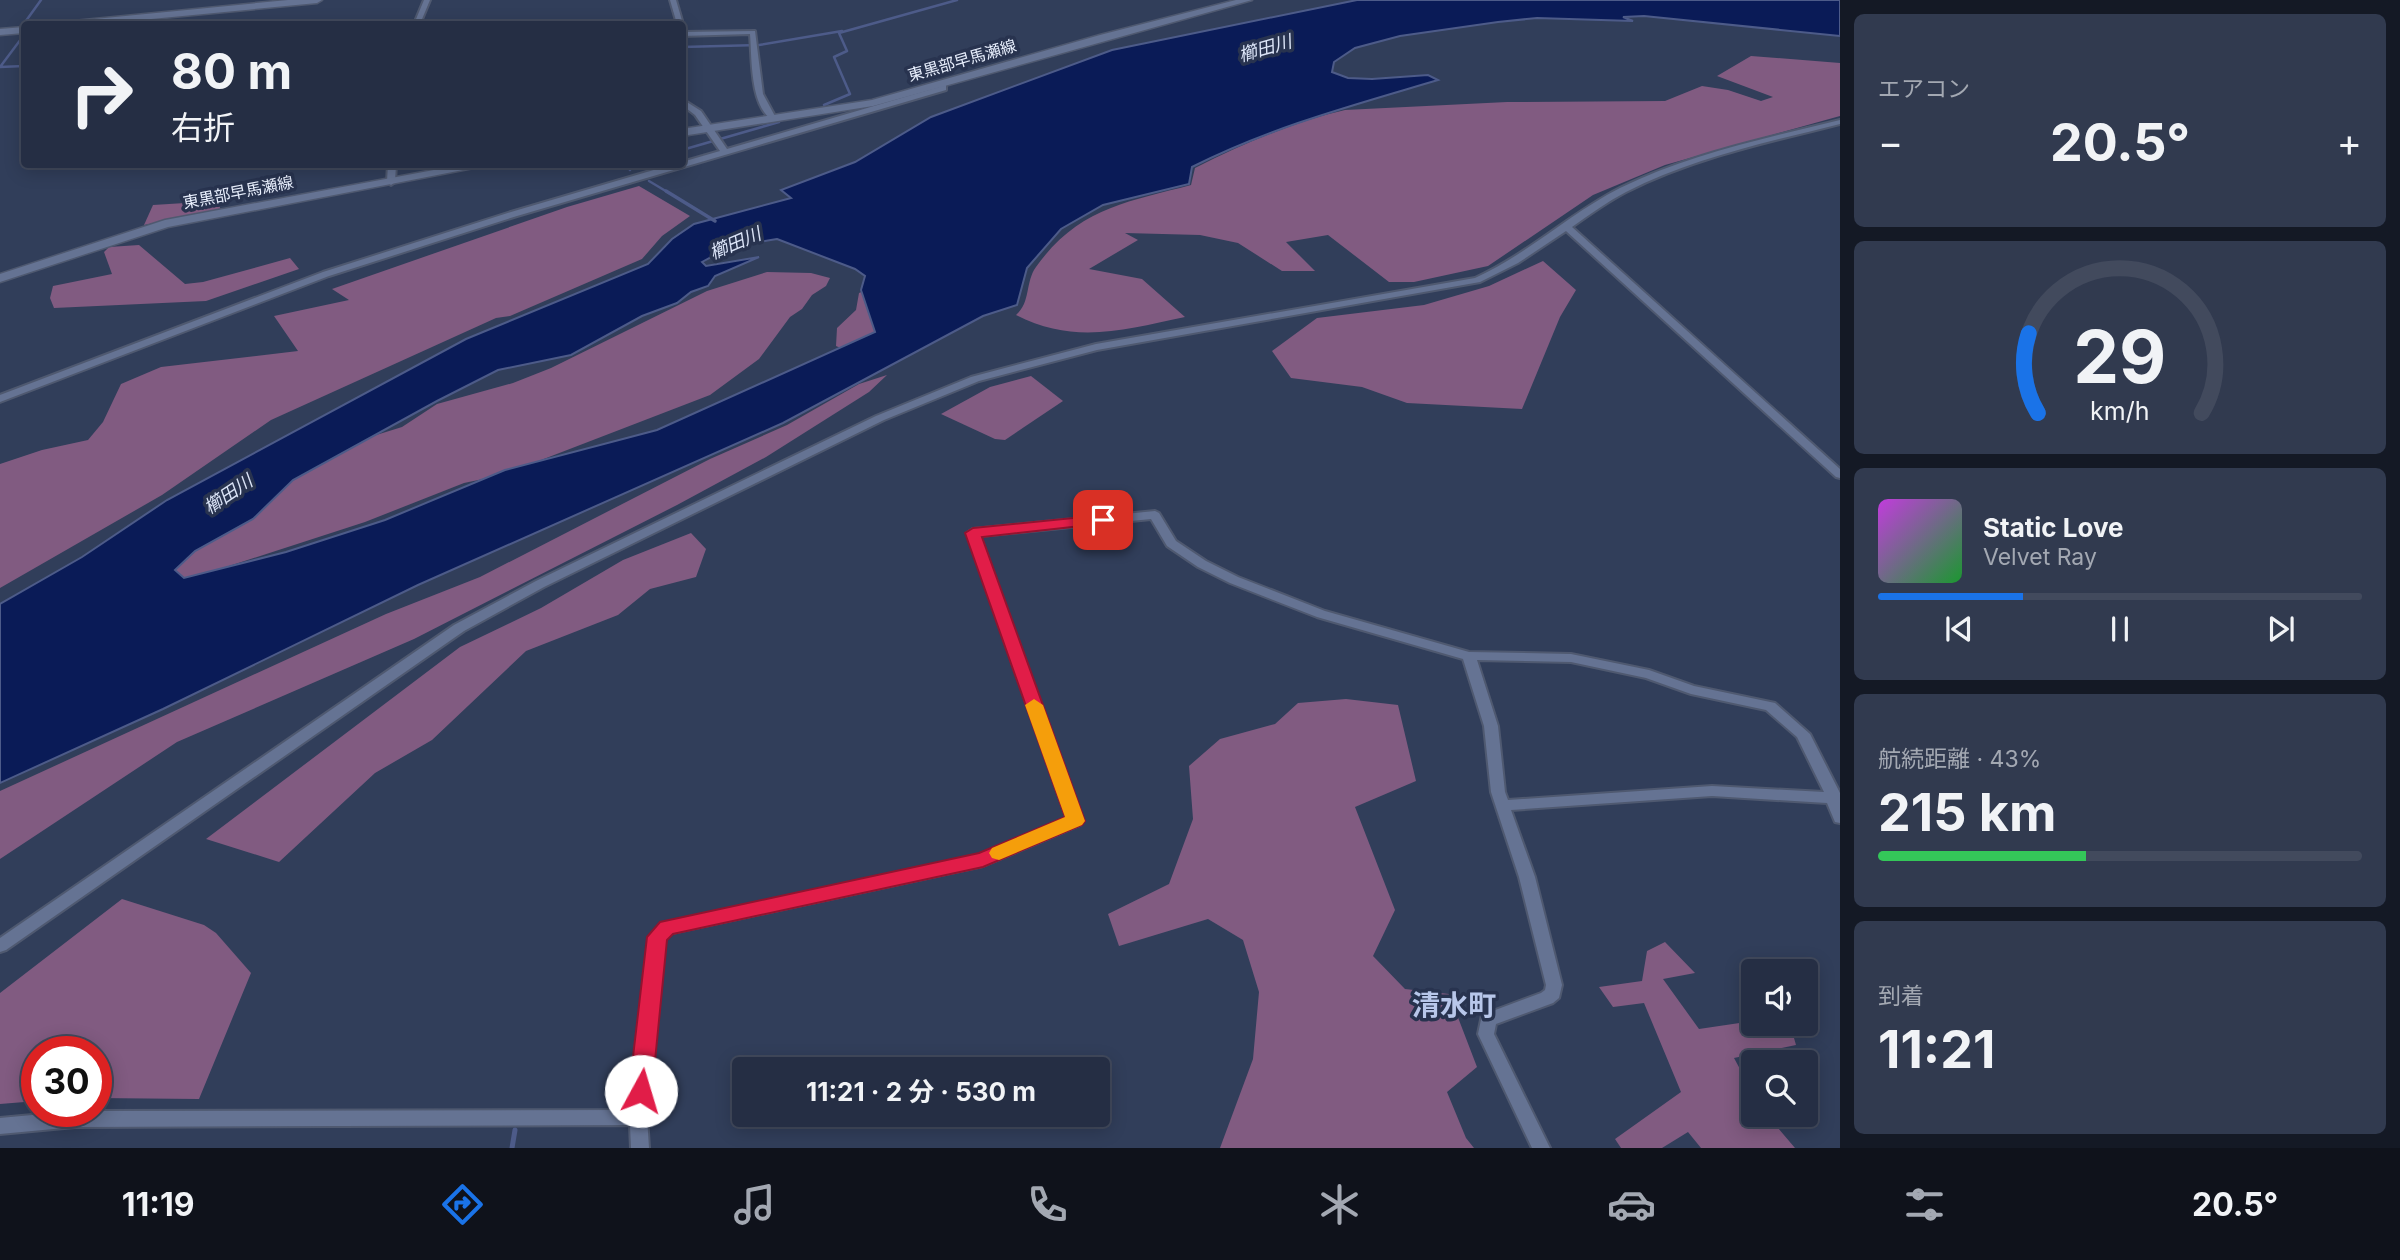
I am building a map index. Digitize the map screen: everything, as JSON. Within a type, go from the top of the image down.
[{"type":"main road","points":[[104,21],[317,0]]},
{"type":"main road","name":"東黒部早馬瀬線","points":[[686,133],[873,103],[1104,37],[1247,0]]},
{"type":"main road","points":[[0,32],[21,30]]},
{"type":"main road","name":"東黒部早馬瀬線","points":[[0,278],[165,224],[466,168]]},
{"type":"street","points":[[418,21],[427,0]]},
{"type":"street","points":[[673,0],[679,21]]},
{"type":"street","points":[[686,34],[752,31],[761,100],[772,118]]},
{"type":"street","points":[[686,162],[943,88],[943,84]]},
{"type":"street","points":[[686,104],[698,113],[724,150]]},
{"type":"street","points":[[0,946],[459,628],[540,584],[880,418],[975,379],[1058,355],[1477,280],[1513,263],[1616,194],[1655,176],[1840,122]]},
{"type":"street","points":[[391,182],[392,168]]},
{"type":"street","points":[[0,399],[241,304],[326,274],[665,168]]},
{"type":"street","points":[[1566,226],[1840,475]]},
{"type":"street","points":[[640,1148],[638,1117],[657,937],[667,928],[983,860],[1075,821],[973,533],[1155,515],[1171,543],[1234,580],[1321,614],[1469,656],[1571,658],[1649,674],[1691,690],[1770,706],[1802,734],[1836,798],[1840,818]]},
{"type":"street","points":[[1469,656],[1491,726],[1494,768],[1503,805],[1527,877],[1554,985],[1553,993],[1547,998],[1488,1020],[1485,1026],[1541,1148]]},
{"type":"street","points":[[1503,805],[1712,791],[1836,798]]},
{"type":"street","points":[[0,1126],[75,1119],[638,1117]]},
{"type":"shaded area","points":[[1751,56],[1840,63],[1840,116],[1665,165],[1593,195],[1488,266],[1414,282],[1389,282],[1328,235],[1286,242],[1315,271],[1282,271],[1238,243],[1200,235],[1125,233],[1138,240],[1089,269],[1142,279],[1185,317],[1120,330],[1079,332],[1059,330],[1016,315],[1024,304],[1036,267],[1069,232],[1105,210],[1191,185],[1195,168],[1287,127],[1345,110],[1507,102],[1665,101],[1702,86],[1728,90],[1761,101],[1773,97],[1717,76]]},
{"type":"shaded area","points":[[639,186],[690,216],[662,236],[642,259],[510,316],[496,318],[271,420],[162,495],[0,588],[0,464],[42,450],[88,440],[103,422],[121,384],[161,367],[298,351],[274,316],[349,300],[332,289],[567,207]]},
{"type":"shaded area","points":[[217,201],[221,210],[144,225],[153,205]]},
{"type":"shaded area","points":[[139,245],[185,284],[203,282],[290,258],[299,269],[206,301],[54,308],[50,298],[53,286],[112,274],[104,252],[109,247]]},
{"type":"shaded area","points":[[1543,261],[1576,290],[1560,317],[1522,409],[1407,403],[1362,387],[1291,378],[1272,351],[1317,318],[1424,305],[1489,286]]},
{"type":"shaded area","points":[[767,272],[811,273],[830,278],[826,286],[812,295],[802,309],[790,317],[759,359],[710,395],[502,475],[464,483],[365,522],[164,587],[165,550],[357,441],[402,427],[437,404],[513,383],[551,368],[707,291]]},
{"type":"shaded area","points":[[879,285],[915,313],[843,349],[836,346],[837,328],[856,310],[859,293]]},
{"type":"shaded area","points":[[887,375],[869,392],[766,457],[677,505],[414,639],[177,742],[0,859],[0,791],[386,614],[480,577],[710,459],[787,425],[859,384]]},
{"type":"shaded area","points":[[1031,376],[1063,401],[1005,440],[995,439],[941,414],[990,387]]},
{"type":"shaded area","points":[[691,533],[706,549],[696,577],[650,589],[618,615],[526,651],[432,740],[375,773],[279,862],[206,839],[460,647],[541,608],[623,560]]},
{"type":"shaded area","points":[[1346,699],[1398,705],[1416,781],[1355,807],[1395,910],[1373,956],[1405,989],[1449,994],[1477,1067],[1447,1092],[1466,1138],[1474,1148],[1220,1148],[1253,1059],[1259,992],[1243,940],[1208,919],[1119,946],[1108,914],[1169,884],[1193,819],[1189,766],[1220,739],[1275,724],[1298,703]]},
{"type":"shaded area","points":[[122,899],[204,925],[216,933],[251,973],[199,1099],[112,1098],[112,1036],[21,1036],[21,1102],[0,1104],[0,993]]},
{"type":"shaded area","points":[[1665,942],[1695,973],[1663,979],[1699,1029],[1741,1023],[1741,1036],[1793,1036],[1796,1045],[1772,1050],[1741,1050],[1741,1057],[1734,1058],[1741,1071],[1741,1127],[1777,1127],[1795,1148],[1701,1148],[1688,1132],[1662,1148],[1621,1148],[1615,1139],[1681,1092],[1644,1003],[1613,1007],[1599,987],[1642,981],[1647,951]]},
{"type":"water","name":"櫛田川","points":[[1357,0],[1840,0],[1840,36],[1644,16],[1623,17],[1633,21],[1537,18],[1400,36],[1355,48],[1334,62],[1332,72],[1348,78],[1428,75],[1438,80],[1313,118],[1252,140],[1192,167],[1189,184],[1103,205],[1061,229],[1027,268],[1017,305],[983,316],[783,423],[418,585],[163,709],[0,783],[0,604],[82,557],[167,500],[466,339],[648,264],[672,239],[694,224],[791,198],[781,190],[855,162],[931,117],[1112,50]],"holes":[[[777,239],[855,269],[865,276],[861,290],[875,332],[657,430],[505,470],[385,520],[286,552],[184,578],[175,570],[195,551],[253,519],[293,480],[437,401],[498,370],[571,355],[642,316],[677,303],[691,292],[708,286],[715,276],[759,257],[706,266],[702,262],[720,253]]]},
{"type":"waterway","points":[[26,21],[41,0]]},
{"type":"waterway","points":[[824,105],[850,94],[834,57],[847,51],[839,33],[957,0]]},
{"type":"waterway","points":[[686,47],[759,45],[842,31]]},
{"type":"waterway","points":[[21,39],[0,67],[21,66]]},
{"type":"waterway","points":[[686,149],[779,122]]},
{"type":"waterway","points":[[649,181],[669,193]]},
{"type":"waterway","points":[[666,191],[715,221]]},
{"type":"waterway","points":[[512,1148],[515,1130]]},
{"type":"slow traffic","points":[[999,853],[1075,821],[1034,705]]},
{"type":"district","name":"清水町","points":[[1454,1005]]},
{"type":"route","points":[[641,1091],[657,937],[667,928],[983,860],[1075,821],[973,533],[1103,520]]}]
